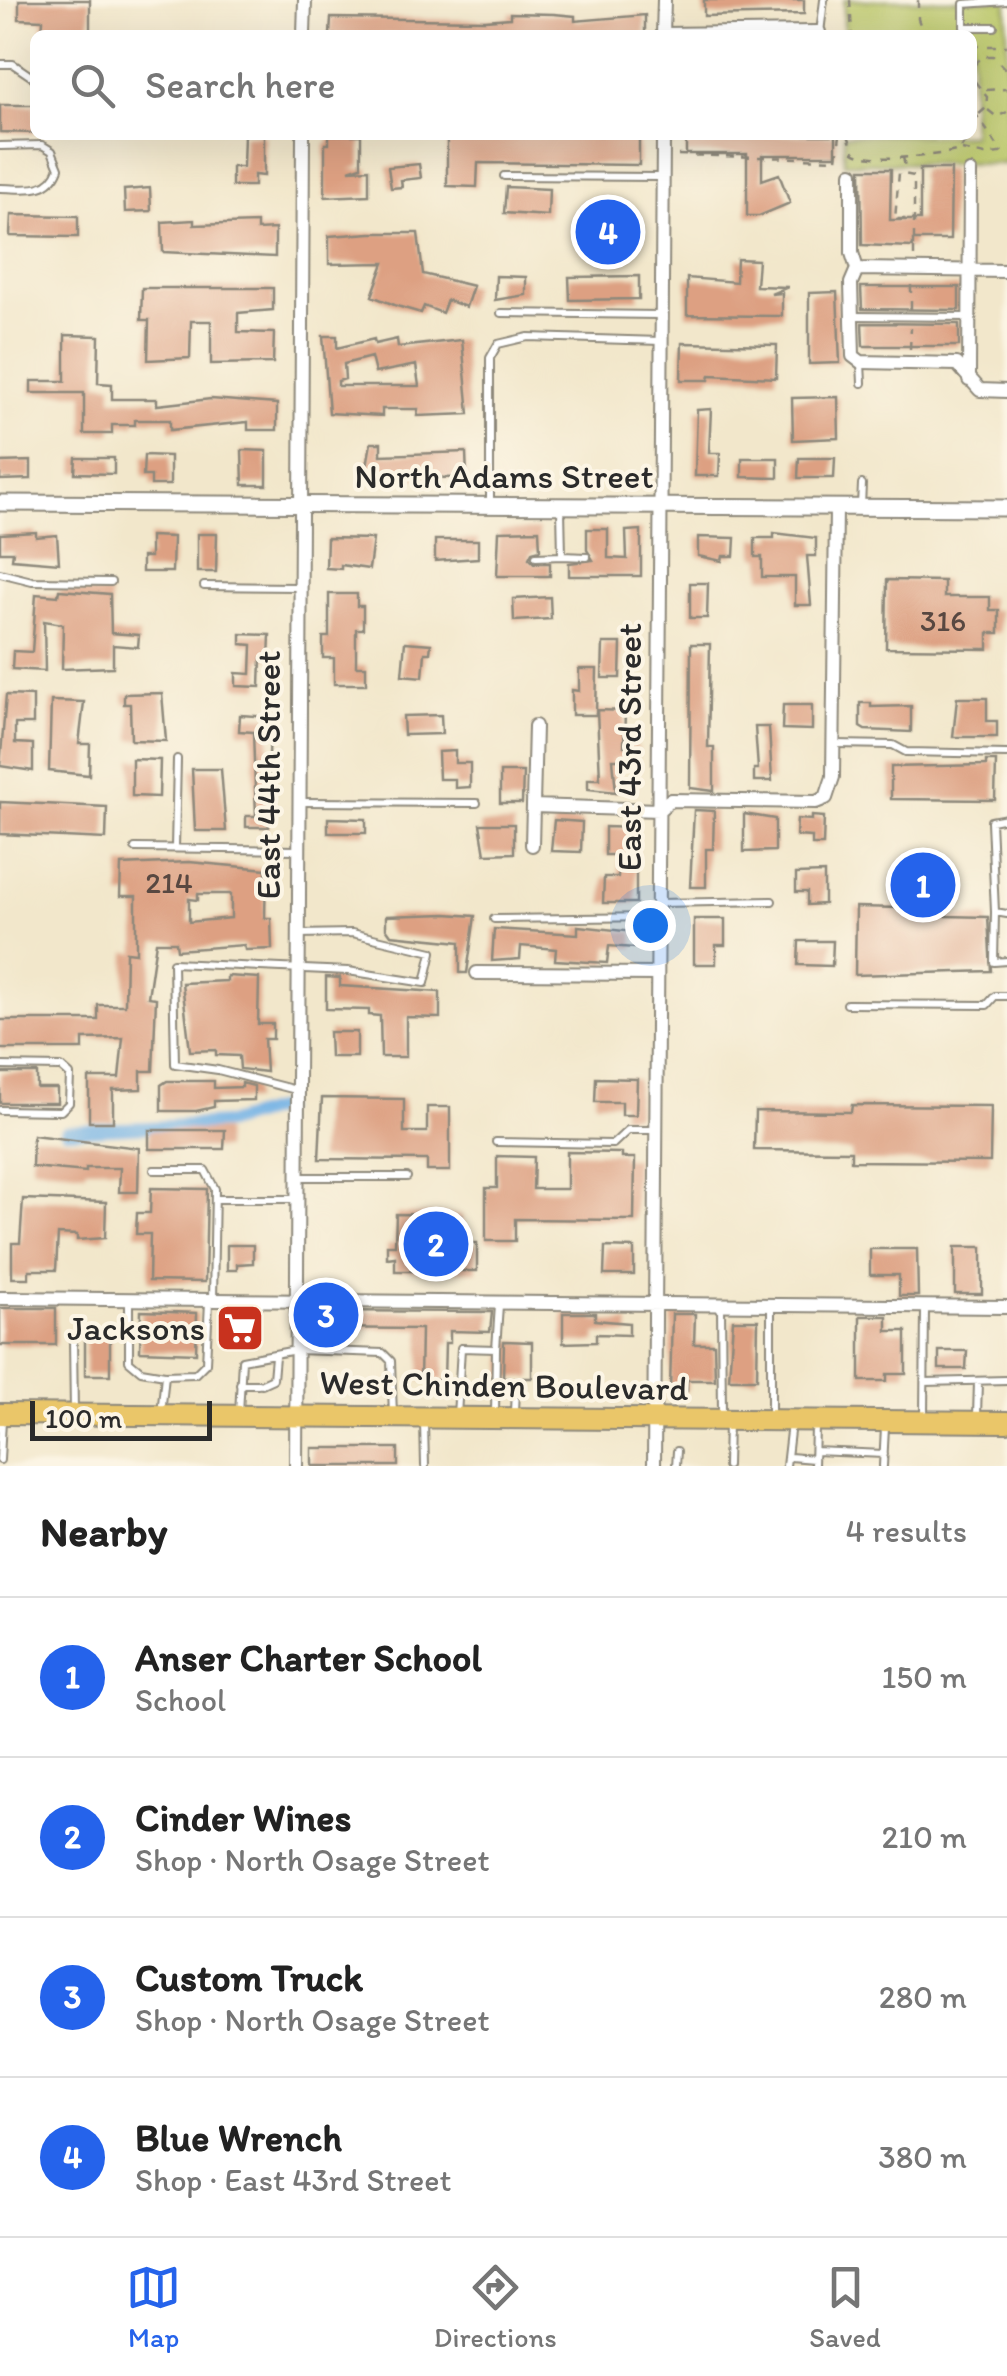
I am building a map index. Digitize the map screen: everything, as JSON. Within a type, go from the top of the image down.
[{"type":"main road","name":"West Chinden Boulevard","points":[[1,1414],[1007,1422]]},
{"type":"street","points":[[304,30],[305,0]]},
{"type":"street","points":[[664,0],[664,30]]},
{"type":"street","name":"East 44th Street","points":[[296,1466],[303,140]]},
{"type":"street","name":"East 43rd Street","points":[[654,1466],[663,140]]},
{"type":"street","points":[[970,172],[970,380]]},
{"type":"street","points":[[852,173],[852,253],[857,270],[851,283],[851,316],[858,359],[957,364],[980,390],[1007,391]]},
{"type":"street","points":[[857,270],[1007,271]]},
{"type":"street","name":"North Adams Street","points":[[0,503],[1007,508]]},
{"type":"street","points":[[533,806],[658,810],[670,800],[826,798],[833,777],[836,508]]},
{"type":"street","points":[[532,845],[535,726]]},
{"type":"street","points":[[477,972],[658,974]]},
{"type":"street","points":[[0,1298],[296,1304],[1007,1307]]},
{"type":"lane","points":[[821,30],[824,0]]},
{"type":"lane","points":[[994,27],[964,27],[964,4],[1007,1]]},
{"type":"lane","points":[[0,64],[13,64],[30,76]]},
{"type":"lane","points":[[0,146],[42,146],[52,150],[59,168],[55,178],[38,189],[0,188]]},
{"type":"lane","points":[[504,176],[663,177]]},
{"type":"lane","points":[[501,313],[662,314]]},
{"type":"lane","points":[[851,316],[970,316]]},
{"type":"lane","points":[[490,506],[490,358],[498,344],[528,337],[662,340]]},
{"type":"lane","points":[[858,359],[862,382]]},
{"type":"lane","points":[[861,508],[862,484]]},
{"type":"lane","points":[[562,506],[562,556]]},
{"type":"lane","points":[[536,557],[588,557]]},
{"type":"lane","points":[[0,573],[32,581],[111,582]]},
{"type":"lane","points":[[204,586],[299,587]]},
{"type":"lane","points":[[833,744],[893,745],[906,752],[1007,754]]},
{"type":"lane","points":[[175,848],[176,759]]},
{"type":"lane","points":[[298,802],[477,803]]},
{"type":"lane","points":[[1007,818],[991,821],[994,962],[1007,961]]},
{"type":"lane","points":[[135,848],[298,850]]},
{"type":"lane","points":[[494,919],[772,901]]},
{"type":"lane","points":[[995,912],[1007,914]]},
{"type":"lane","points":[[296,1090],[218,1070],[180,1068],[171,1058],[173,963],[348,971],[425,982],[432,952],[352,933],[297,934]]},
{"type":"lane","points":[[847,1004],[987,1005],[996,996],[1007,996]]},
{"type":"lane","points":[[0,1066],[61,1067],[70,1076],[69,1102],[62,1111],[0,1110]]},
{"type":"lane","points":[[496,1142],[614,1144],[628,1130],[656,1130]]},
{"type":"lane","points":[[129,1300],[129,1362],[141,1371],[165,1375],[195,1374],[206,1363],[215,1199],[204,1170],[154,1170]]},
{"type":"lane","points":[[295,1177],[408,1177]]},
{"type":"lane","points":[[215,1199],[296,1199]]},
{"type":"lane","points":[[498,1304],[495,1388],[504,1417]]},
{"type":"lane","points":[[721,1306],[727,1466]]},
{"type":"lane","points":[[771,1306],[781,1420],[790,1457],[786,1466]]},
{"type":"lane","points":[[923,1422],[925,1307]]},
{"type":"lane","points":[[73,1340],[74,1414]]},
{"type":"lane","points":[[456,1417],[461,1348],[496,1349]]},
{"type":"lane","points":[[238,1416],[242,1360],[296,1350],[383,1352],[391,1361],[393,1416]]},
{"type":"lane","points":[[240,1384],[273,1379],[276,1356]]},
{"type":"lane","points":[[161,1415],[165,1375]]},
{"type":"lane","points":[[925,1382],[1007,1380]]},
{"type":"lane","points":[[976,1422],[978,1382]]},
{"type":"lane","points":[[459,1387],[514,1389],[504,1417]]},
{"type":"lane","points":[[0,1460],[1,1414]]},
{"type":"lane","points":[[424,1416],[425,1466]]},
{"type":"lane","points":[[814,1458],[815,1420]]},
{"type":"lane","points":[[884,1466],[885,1421]]},
{"type":"lane","points":[[676,1466],[677,1451]]},
{"type":"lane","points":[[790,1457],[884,1454]]},
{"type":"path","points":[[850,0],[852,30]]},
{"type":"path","points":[[918,0],[922,30]]},
{"type":"path","points":[[977,46],[1007,46]]},
{"type":"path","points":[[977,62],[993,56],[1007,71]]},
{"type":"path","points":[[977,83],[984,90],[986,108],[997,117],[1007,112]]},
{"type":"path","points":[[984,90],[1007,89]]},
{"type":"path","points":[[977,115],[986,108]]},
{"type":"path","points":[[977,120],[1005,152]]},
{"type":"path","points":[[676,155],[837,159],[839,140]]},
{"type":"path","points":[[849,140],[850,147],[862,157],[936,156],[960,150],[985,156],[1005,152]]},
{"type":"path","points":[[960,150],[966,140]]},
{"type":"path","points":[[903,155],[906,173]]},
{"type":"path","points":[[914,219],[895,219],[896,176],[906,173],[914,176],[914,219],[914,262]]},
{"type":"path","points":[[911,310],[912,277]]},
{"type":"path","points":[[909,356],[911,323]]},
{"type":"green space","points":[[844,0],[1007,0],[1007,164],[844,163],[844,140],[977,140],[977,30],[844,30]]},
{"type":"building","points":[[19,0],[90,0],[90,30],[42,30],[43,20],[19,19]]},
{"type":"building","points":[[704,0],[804,0],[804,14],[704,16]]},
{"type":"building","points":[[510,13],[575,16],[575,21],[645,15],[645,30],[330,30],[331,18],[510,18]]},
{"type":"building","points":[[0,105],[30,105],[30,133],[0,132]]},
{"type":"building","points":[[244,140],[264,140],[264,176],[254,175],[254,186],[232,186],[232,167],[243,167]]},
{"type":"building","points":[[329,140],[361,140],[361,166],[349,170],[369,169],[369,195],[325,197],[325,144]]},
{"type":"building","points":[[447,140],[639,140],[639,165],[478,163],[477,187],[447,186]]},
{"type":"building","points":[[686,140],[836,140],[836,155],[762,155],[762,180],[779,174],[790,203],[759,216],[747,216],[747,154],[686,154]]},
{"type":"building","points":[[419,164],[421,178],[401,180],[402,187],[391,188],[388,167]]},
{"type":"building","points":[[861,169],[891,169],[890,220],[920,220],[920,169],[951,169],[950,240],[913,240],[913,247],[862,245]]},
{"type":"building","points":[[506,187],[549,189],[548,216],[504,213]]},
{"type":"building","points":[[150,188],[151,211],[125,212],[124,190]]},
{"type":"building","points":[[11,215],[78,216],[78,237],[10,236]]},
{"type":"building","points":[[194,220],[194,225],[257,223],[257,230],[275,229],[275,257],[163,252],[162,222]]},
{"type":"building","points":[[579,220],[636,220],[636,245],[579,244]]},
{"type":"building","points":[[418,233],[423,274],[473,286],[466,307],[447,300],[442,313],[424,306],[421,313],[397,306],[372,296],[384,263],[329,264],[329,236]]},
{"type":"building","points":[[737,259],[758,260],[756,286],[788,287],[771,294],[782,293],[782,316],[687,315],[687,278],[736,282]]},
{"type":"building","points":[[496,276],[526,277],[526,295],[495,300]]},
{"type":"building","points":[[639,276],[639,299],[570,300],[569,277]]},
{"type":"building","points":[[861,287],[959,287],[959,310],[862,309]]},
{"type":"building","points":[[142,288],[273,288],[273,310],[238,313],[238,332],[274,333],[273,363],[211,364],[211,321],[191,321],[190,358],[148,360],[149,320],[141,320]]},
{"type":"building","points":[[837,292],[840,363],[809,364],[809,293]]},
{"type":"building","points":[[862,323],[959,324],[959,346],[863,346]]},
{"type":"building","points":[[65,335],[99,336],[98,383],[112,384],[112,399],[157,399],[157,405],[211,399],[277,404],[277,430],[248,430],[248,422],[170,430],[170,420],[135,420],[135,425],[112,425],[112,434],[84,434],[84,393],[31,393],[31,381],[65,381]]},
{"type":"building","points":[[323,336],[337,336],[337,348],[374,339],[375,344],[397,339],[398,347],[462,340],[469,414],[417,416],[418,409],[382,409],[382,416],[329,413]],"holes":[[[371,357],[375,373],[416,365],[419,386],[338,386],[338,381],[345,379],[344,364]]]},
{"type":"building","points":[[682,343],[777,345],[776,378],[710,375],[709,380],[681,380]]},
{"type":"building","points":[[838,397],[839,438],[793,440],[792,398]]},
{"type":"building","points":[[711,409],[709,453],[720,453],[719,476],[695,476],[697,410]]},
{"type":"building","points":[[371,443],[381,443],[381,455],[466,452],[467,478],[365,477]]},
{"type":"building","points":[[242,450],[267,451],[267,485],[243,485]]},
{"type":"building","points":[[144,455],[170,456],[170,485],[151,485],[151,476],[143,476]]},
{"type":"building","points":[[76,458],[114,458],[114,474],[75,473]]},
{"type":"building","points":[[742,458],[778,458],[778,478],[742,477]]},
{"type":"building","points":[[799,458],[835,458],[834,478],[798,478]]},
{"type":"building","points":[[31,461],[31,479],[0,480],[0,462]]},
{"type":"building","points":[[587,529],[608,529],[608,558],[627,559],[626,531],[641,530],[641,576],[569,576],[569,563],[593,560],[587,550]]},
{"type":"building","points":[[539,530],[540,550],[532,552],[529,558],[534,563],[550,563],[550,576],[497,576],[499,531]]},
{"type":"building","points":[[36,532],[36,537],[57,535],[59,563],[12,559],[13,552],[0,552],[0,534]]},
{"type":"building","points":[[774,533],[816,538],[816,556],[807,556],[811,605],[795,605],[795,577],[762,577],[762,557],[755,557],[755,538],[774,538]]},
{"type":"building","points":[[197,534],[217,534],[216,572],[197,572]]},
{"type":"building","points":[[150,536],[173,537],[172,572],[142,572],[142,557],[150,557]]},
{"type":"building","points":[[698,537],[735,538],[734,556],[723,556],[722,561],[698,556]]},
{"type":"building","points":[[327,538],[373,539],[369,569],[341,565],[341,569],[326,568]]},
{"type":"building","points":[[435,540],[478,540],[478,558],[435,561]]},
{"type":"building","points":[[887,580],[944,581],[944,597],[990,597],[990,610],[999,610],[999,633],[988,633],[988,649],[886,648]]},
{"type":"building","points":[[690,583],[708,583],[707,618],[690,618]]},
{"type":"building","points":[[59,590],[110,594],[111,633],[139,635],[138,647],[113,645],[113,667],[62,669],[63,624],[44,621],[45,671],[12,669],[13,651],[32,652],[36,594],[58,596]]},
{"type":"building","points":[[329,594],[357,594],[357,606],[363,606],[363,629],[356,629],[356,666],[366,666],[366,684],[334,684],[334,658],[323,658],[323,637],[329,637]]},
{"type":"building","points":[[550,597],[551,619],[514,621],[513,599]]},
{"type":"building","points":[[241,634],[270,635],[269,659],[261,658],[260,687],[236,686],[236,673],[251,674],[252,645],[241,644]]},
{"type":"building","points":[[405,642],[431,644],[430,653],[425,653],[423,677],[402,675]]},
{"type":"building","points":[[603,643],[621,643],[620,678],[602,678]]},
{"type":"building","points":[[691,644],[710,644],[708,747],[714,747],[714,791],[690,788]]},
{"type":"building","points":[[579,669],[597,669],[596,715],[572,715],[572,690],[579,691]]},
{"type":"building","points":[[162,693],[166,741],[131,740],[130,704],[124,704],[124,694]]},
{"type":"building","points":[[6,695],[33,696],[33,724],[15,724],[15,743],[33,744],[33,771],[0,766]]},
{"type":"building","points":[[957,698],[987,698],[987,721],[997,721],[997,737],[953,737]]},
{"type":"building","points":[[51,701],[84,702],[79,744],[90,744],[89,775],[49,771]]},
{"type":"building","points":[[860,703],[871,703],[871,707],[911,706],[911,732],[865,730],[860,727]]},
{"type":"building","points":[[783,705],[812,705],[812,730],[782,729]]},
{"type":"building","points":[[597,710],[625,711],[624,746],[638,746],[637,759],[613,759],[616,792],[588,789],[588,779],[600,779]]},
{"type":"building","points":[[240,715],[270,717],[268,800],[274,800],[274,809],[269,810],[269,827],[246,827],[246,816],[256,816],[253,732],[239,731]]},
{"type":"building","points":[[441,715],[442,734],[404,735],[403,716]]},
{"type":"building","points":[[755,727],[769,727],[772,781],[754,781],[754,769],[758,769]]},
{"type":"building","points":[[455,751],[455,763],[470,763],[470,787],[455,788],[455,779],[439,779],[438,752]]},
{"type":"building","points":[[132,759],[160,760],[159,797],[132,796]]},
{"type":"building","points":[[986,761],[996,761],[995,800],[891,799],[891,767],[986,765]]},
{"type":"building","points":[[192,769],[221,769],[226,831],[195,831]]},
{"type":"building","points":[[500,772],[523,772],[522,803],[500,803]]},
{"type":"building","points":[[0,802],[107,807],[106,839],[0,834]]},
{"type":"building","points":[[694,810],[714,811],[713,849],[706,849],[706,887],[690,887]]},
{"type":"building","points":[[744,814],[775,819],[775,851],[744,852]]},
{"type":"building","points":[[812,816],[824,817],[823,845],[812,845],[812,837],[796,836],[797,819],[812,820]]},
{"type":"building","points":[[328,818],[366,819],[366,833],[328,833]]},
{"type":"building","points":[[554,820],[582,822],[581,852],[551,851]]},
{"type":"building","points":[[480,824],[514,824],[514,853],[485,854]]},
{"type":"building","points":[[605,827],[636,828],[636,903],[603,903],[604,877],[618,877],[619,855],[605,855]]},
{"type":"building","points":[[189,862],[266,869],[265,918],[271,918],[272,949],[245,950],[244,945],[177,950],[176,942],[156,942],[148,997],[156,998],[153,1071],[141,1071],[141,1089],[113,1090],[113,1122],[89,1122],[89,1078],[119,1078],[123,1038],[83,1039],[83,1049],[0,1049],[0,1020],[98,1020],[98,1005],[125,1005],[126,952],[136,953],[136,896],[120,896],[121,865]],"holes":[[[198,894],[231,894],[231,918],[189,922],[189,899],[198,900]]]},
{"type":"building","points":[[824,873],[824,904],[807,905],[807,892],[796,892],[796,874]]},
{"type":"building","points":[[856,907],[947,909],[946,916],[988,917],[991,971],[855,975]]},
{"type":"building","points":[[386,916],[475,916],[467,973],[460,973],[460,942],[391,935],[386,928]]},
{"type":"building","points":[[694,919],[725,919],[725,945],[716,945],[716,964],[694,964]]},
{"type":"building","points":[[578,926],[634,932],[634,948],[609,946],[607,963],[555,960],[556,949],[521,946],[520,959],[492,961],[494,929],[578,934]]},
{"type":"building","points":[[799,941],[833,941],[832,966],[798,965]]},
{"type":"building","points":[[227,976],[259,978],[258,1024],[273,1024],[273,1039],[264,1039],[266,1072],[240,1069],[239,1056],[216,1055],[216,1050],[190,1051],[182,983],[227,981]]},
{"type":"building","points":[[326,977],[340,978],[340,986],[440,992],[440,1018],[406,1017],[406,1057],[381,1057],[380,1016],[369,1015],[369,1010],[326,1009]]},
{"type":"building","points":[[329,1032],[357,1032],[357,1057],[330,1057]]},
{"type":"building","points":[[0,1073],[37,1073],[37,1088],[57,1088],[57,1103],[0,1103]]},
{"type":"building","points":[[596,1078],[637,1079],[636,1115],[622,1115],[622,1102],[595,1102]]},
{"type":"building","points":[[167,1081],[214,1081],[214,1088],[242,1087],[242,1083],[254,1086],[254,1100],[214,1101],[214,1107],[196,1111],[161,1111],[161,1085]]},
{"type":"building","points":[[322,1098],[404,1099],[404,1132],[427,1132],[427,1107],[450,1107],[450,1171],[427,1171],[427,1160],[319,1159]]},
{"type":"building","points":[[852,1105],[991,1106],[990,1162],[851,1161],[851,1151],[754,1150],[755,1111],[851,1112]]},
{"type":"building","points":[[149,1130],[225,1130],[224,1149],[149,1149]]},
{"type":"building","points":[[33,1135],[139,1148],[138,1192],[119,1192],[120,1168],[86,1168],[86,1172],[32,1167]]},
{"type":"building","points":[[567,1152],[622,1153],[622,1158],[635,1158],[634,1220],[515,1219],[515,1241],[486,1241],[486,1188],[497,1188],[497,1156],[534,1157],[533,1189],[567,1189]]},
{"type":"building","points":[[151,1188],[207,1189],[205,1282],[149,1281],[150,1234],[136,1234],[137,1213],[150,1213]]},
{"type":"building","points":[[23,1199],[106,1202],[105,1238],[77,1240],[77,1235],[58,1234],[56,1270],[29,1270],[29,1278],[12,1278],[12,1243],[20,1243]]},
{"type":"building","points":[[396,1214],[462,1215],[462,1243],[477,1243],[477,1271],[395,1271],[395,1257],[387,1258],[387,1245],[395,1245]]},
{"type":"building","points":[[227,1245],[253,1245],[253,1263],[237,1264],[237,1270],[227,1270]]},
{"type":"building","points":[[605,1247],[634,1248],[634,1275],[604,1275]]},
{"type":"building","points":[[955,1247],[982,1247],[982,1294],[955,1294]]},
{"type":"building","points":[[870,1249],[917,1249],[918,1296],[899,1296],[899,1275],[870,1275]]},
{"type":"building","points":[[0,1308],[56,1308],[56,1345],[0,1345]]},
{"type":"building","points":[[141,1311],[197,1313],[196,1353],[140,1351]]},
{"type":"building","points":[[315,1311],[492,1312],[490,1332],[450,1331],[450,1343],[445,1343],[444,1380],[420,1380],[421,1329],[315,1328]]},
{"type":"building","points":[[563,1313],[595,1313],[595,1320],[629,1323],[629,1335],[596,1334],[596,1342],[563,1343]]},
{"type":"building","points":[[672,1314],[695,1314],[694,1344],[714,1344],[715,1380],[687,1380],[687,1391],[670,1390]]},
{"type":"building","name":"Jacksons","points":[[225,1315],[256,1315],[256,1341],[224,1340]]},
{"type":"building","points":[[860,1316],[887,1316],[887,1331],[906,1331],[906,1374],[887,1374],[887,1381],[860,1381]]},
{"type":"building","points":[[733,1320],[758,1320],[757,1379],[729,1379]]},
{"type":"building","points":[[85,1331],[110,1331],[110,1375],[85,1375]]},
{"type":"building","points":[[504,1341],[532,1342],[532,1378],[503,1378]]},
{"type":"building","points":[[939,1351],[967,1351],[966,1369],[939,1369]]},
{"type":"building","points":[[312,1448],[398,1448],[398,1466],[312,1466]]},
{"type":"waterway","points":[[66,1131],[229,1123],[281,1108]]},
{"type":"place","name":"Blue Wrench","points":[[608,232]]},
{"type":"place","name":"Anser Charter School","points":[[923,885]]},
{"type":"place","name":"Cinder Wines","points":[[436,1244]]},
{"type":"place","name":"Custom Truck","points":[[326,1315]]},
{"type":"place","name":"Jacksons","points":[[240,1328]]}]
